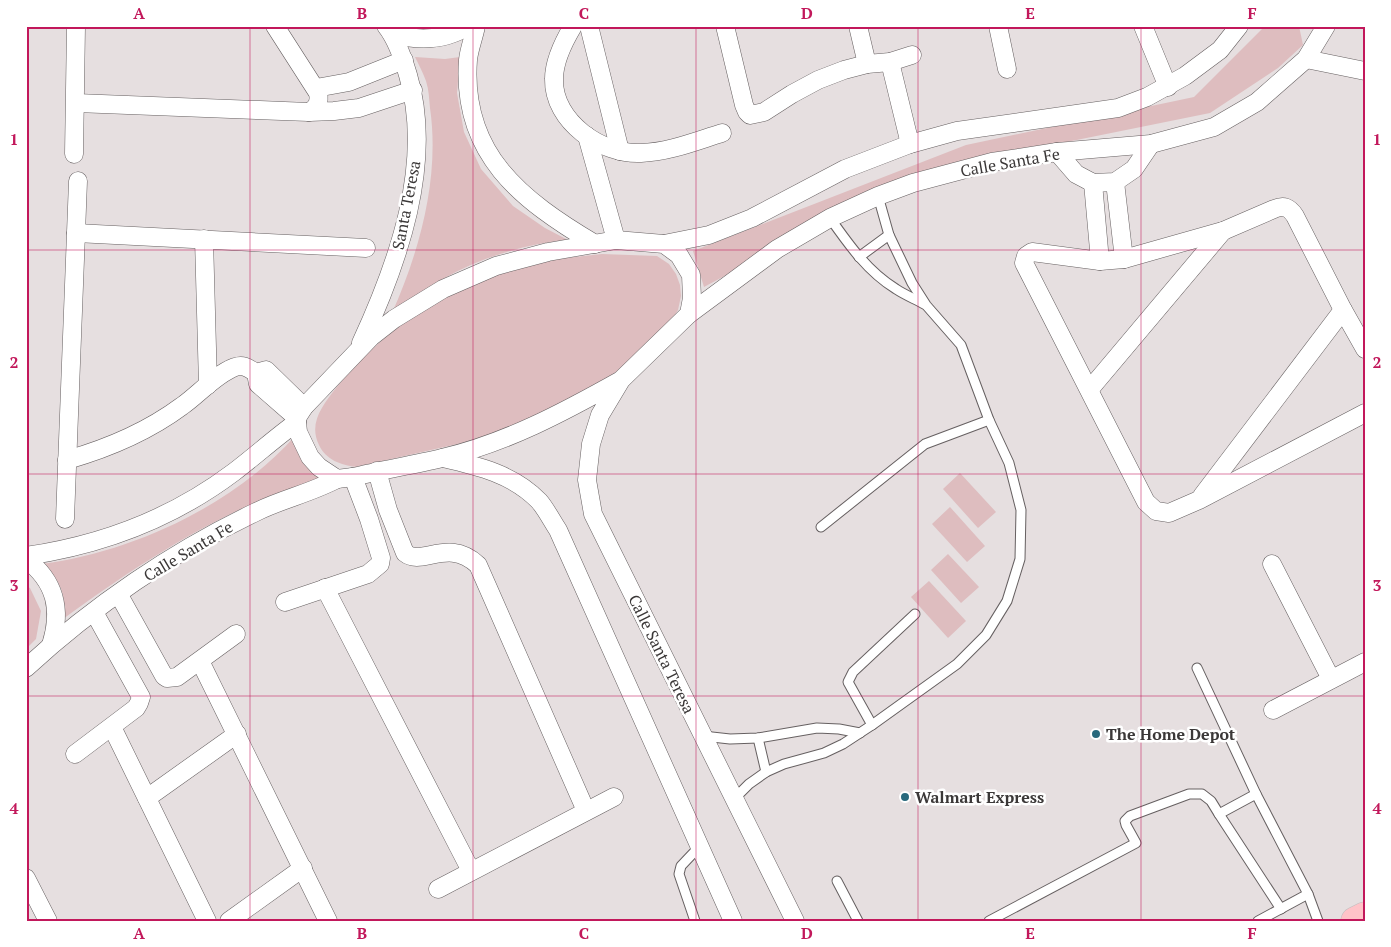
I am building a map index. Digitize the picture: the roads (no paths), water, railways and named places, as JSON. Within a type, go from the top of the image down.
[{"type":"highway","points":[[1355,921],[1365,916]]},
{"type":"street","points":[[74,154],[76,26]]},
{"type":"street","points":[[275,26],[316,88],[319,98],[318,102],[313,110],[309,112]]},
{"type":"street","points":[[389,30],[406,38],[435,38],[449,35],[468,26]]},
{"type":"street","points":[[476,26],[468,58],[468,95],[475,126],[488,154],[501,173],[527,197],[560,223],[594,244]]},
{"type":"street","points":[[574,26],[556,65],[555,92],[565,114],[587,136],[601,145],[620,151],[640,153],[661,151],[722,133]]},
{"type":"street","points":[[589,26],[620,151]]},
{"type":"street","points":[[725,26],[744,105],[746,112],[750,115],[764,112],[818,80],[844,70],[867,64],[890,62],[912,55]]},
{"type":"street","points":[[858,26],[867,64]]},
{"type":"street","points":[[998,26],[1007,69]]},
{"type":"street","points":[[1143,26],[1168,87]]},
{"type":"street","points":[[26,557],[58,552],[94,543],[131,530],[166,514],[206,492],[234,472],[299,416],[371,337],[394,319],[443,289],[496,266],[548,252],[616,240],[664,244],[709,235],[752,218],[845,169],[910,144],[957,131],[1118,108],[1168,87],[1220,50],[1238,26]]},
{"type":"street","name":"Calle Santa Fe","points":[[26,668],[51,645],[158,566],[219,530],[259,510],[345,478],[443,458],[504,439],[566,411],[620,380],[689,314],[777,249],[830,218],[878,196],[913,183],[992,162],[1057,152],[1151,144],[1214,126],[1257,102],[1306,59],[1326,26]]},
{"type":"street","name":"Santa Teresa","points":[[358,351],[380,302],[397,254],[416,168],[416,107],[413,90],[404,60],[389,30]]},
{"type":"street","points":[[1306,59],[1365,71]]},
{"type":"street","points":[[316,88],[349,82],[404,60]]},
{"type":"street","points":[[890,62],[910,144]]},
{"type":"street","points":[[76,103],[334,112],[359,108],[413,90]]},
{"type":"street","points":[[587,136],[616,240]]},
{"type":"street","points":[[1057,152],[1076,174],[1093,183],[1115,182],[1134,169],[1151,144]]},
{"type":"street","points":[[65,519],[78,181]]},
{"type":"street","points":[[1115,182],[1124,259]]},
{"type":"street","points":[[1093,183],[1100,261]]},
{"type":"street","points":[[1365,349],[1292,210],[1281,206],[1223,231],[1124,259],[1100,261],[1032,252],[1026,256],[1024,263],[1146,502],[1156,511],[1169,513],[1199,500],[1365,413]]},
{"type":"street","points":[[1090,389],[1223,231]]},
{"type":"street","points":[[76,233],[366,248]]},
{"type":"street","points":[[204,239],[208,385]]},
{"type":"street","points":[[664,244],[680,256],[691,275],[692,298],[689,314]]},
{"type":"street","points":[[1199,500],[1343,310]]},
{"type":"street","points":[[67,460],[98,451],[128,439],[156,424],[183,406],[232,368],[247,366],[256,372],[266,370],[299,416],[298,432],[310,457],[320,468],[345,478],[371,527],[381,558],[380,564],[368,574],[285,602]]},
{"type":"street","name":"Calle Santa Teresa","points":[[620,380],[600,415],[591,444],[586,480],[593,514],[795,921]]},
{"type":"street","points":[[443,458],[482,467],[513,480],[539,501],[554,523],[733,921]]},
{"type":"street","points":[[377,471],[388,510],[405,553],[414,557],[454,551],[471,558],[478,564],[586,811]]},
{"type":"street","points":[[26,557],[47,580],[54,595],[57,612],[56,629],[51,645]]},
{"type":"street","points":[[1272,564],[1331,679]]},
{"type":"street","points":[[325,588],[471,871]]},
{"type":"street","points":[[119,595],[164,676],[167,678],[177,677],[236,634]]},
{"type":"street","points":[[75,754],[112,727],[140,703],[139,691],[94,612]]},
{"type":"street","points":[[200,662],[328,921]]},
{"type":"street","points":[[1273,710],[1365,662]]},
{"type":"street","points":[[112,727],[207,921]]},
{"type":"street","points":[[147,798],[237,734]]},
{"type":"street","points":[[438,889],[614,797]]},
{"type":"street","points":[[229,921],[303,868]]},
{"type":"street","points":[[26,878],[48,921]]},
{"type":"lane","points":[[735,798],[749,784],[766,772],[784,764],[824,754],[843,744],[957,664],[986,635],[1007,601],[1020,558],[1021,510],[1009,464],[989,420],[961,345],[926,305],[905,269],[889,235],[878,196]]},
{"type":"lane","points":[[830,218],[859,257],[896,289],[926,305]]},
{"type":"lane","points":[[859,257],[889,235]]},
{"type":"lane","points":[[821,527],[925,444],[989,420]]},
{"type":"lane","points":[[872,725],[848,682],[853,672],[915,614]]},
{"type":"lane","points":[[1197,668],[1256,794],[1308,894],[1318,921]]},
{"type":"lane","points":[[703,736],[730,739],[758,738],[818,728],[860,733]]},
{"type":"lane","points":[[758,738],[766,772]]},
{"type":"lane","points":[[989,921],[1136,843],[1126,825],[1126,821],[1130,816],[1189,794],[1202,794],[1211,801],[1281,909]]},
{"type":"lane","points":[[1219,814],[1256,794]]},
{"type":"lane","points":[[695,921],[679,874],[681,866],[699,847]]},
{"type":"lane","points":[[837,881],[858,921]]},
{"type":"lane","points":[[1258,921],[1308,894]]},
{"type":"place","name":"The Home Depot","points":[[1096,734]]},
{"type":"place","name":"Walmart Express","points":[[905,797]]}]
